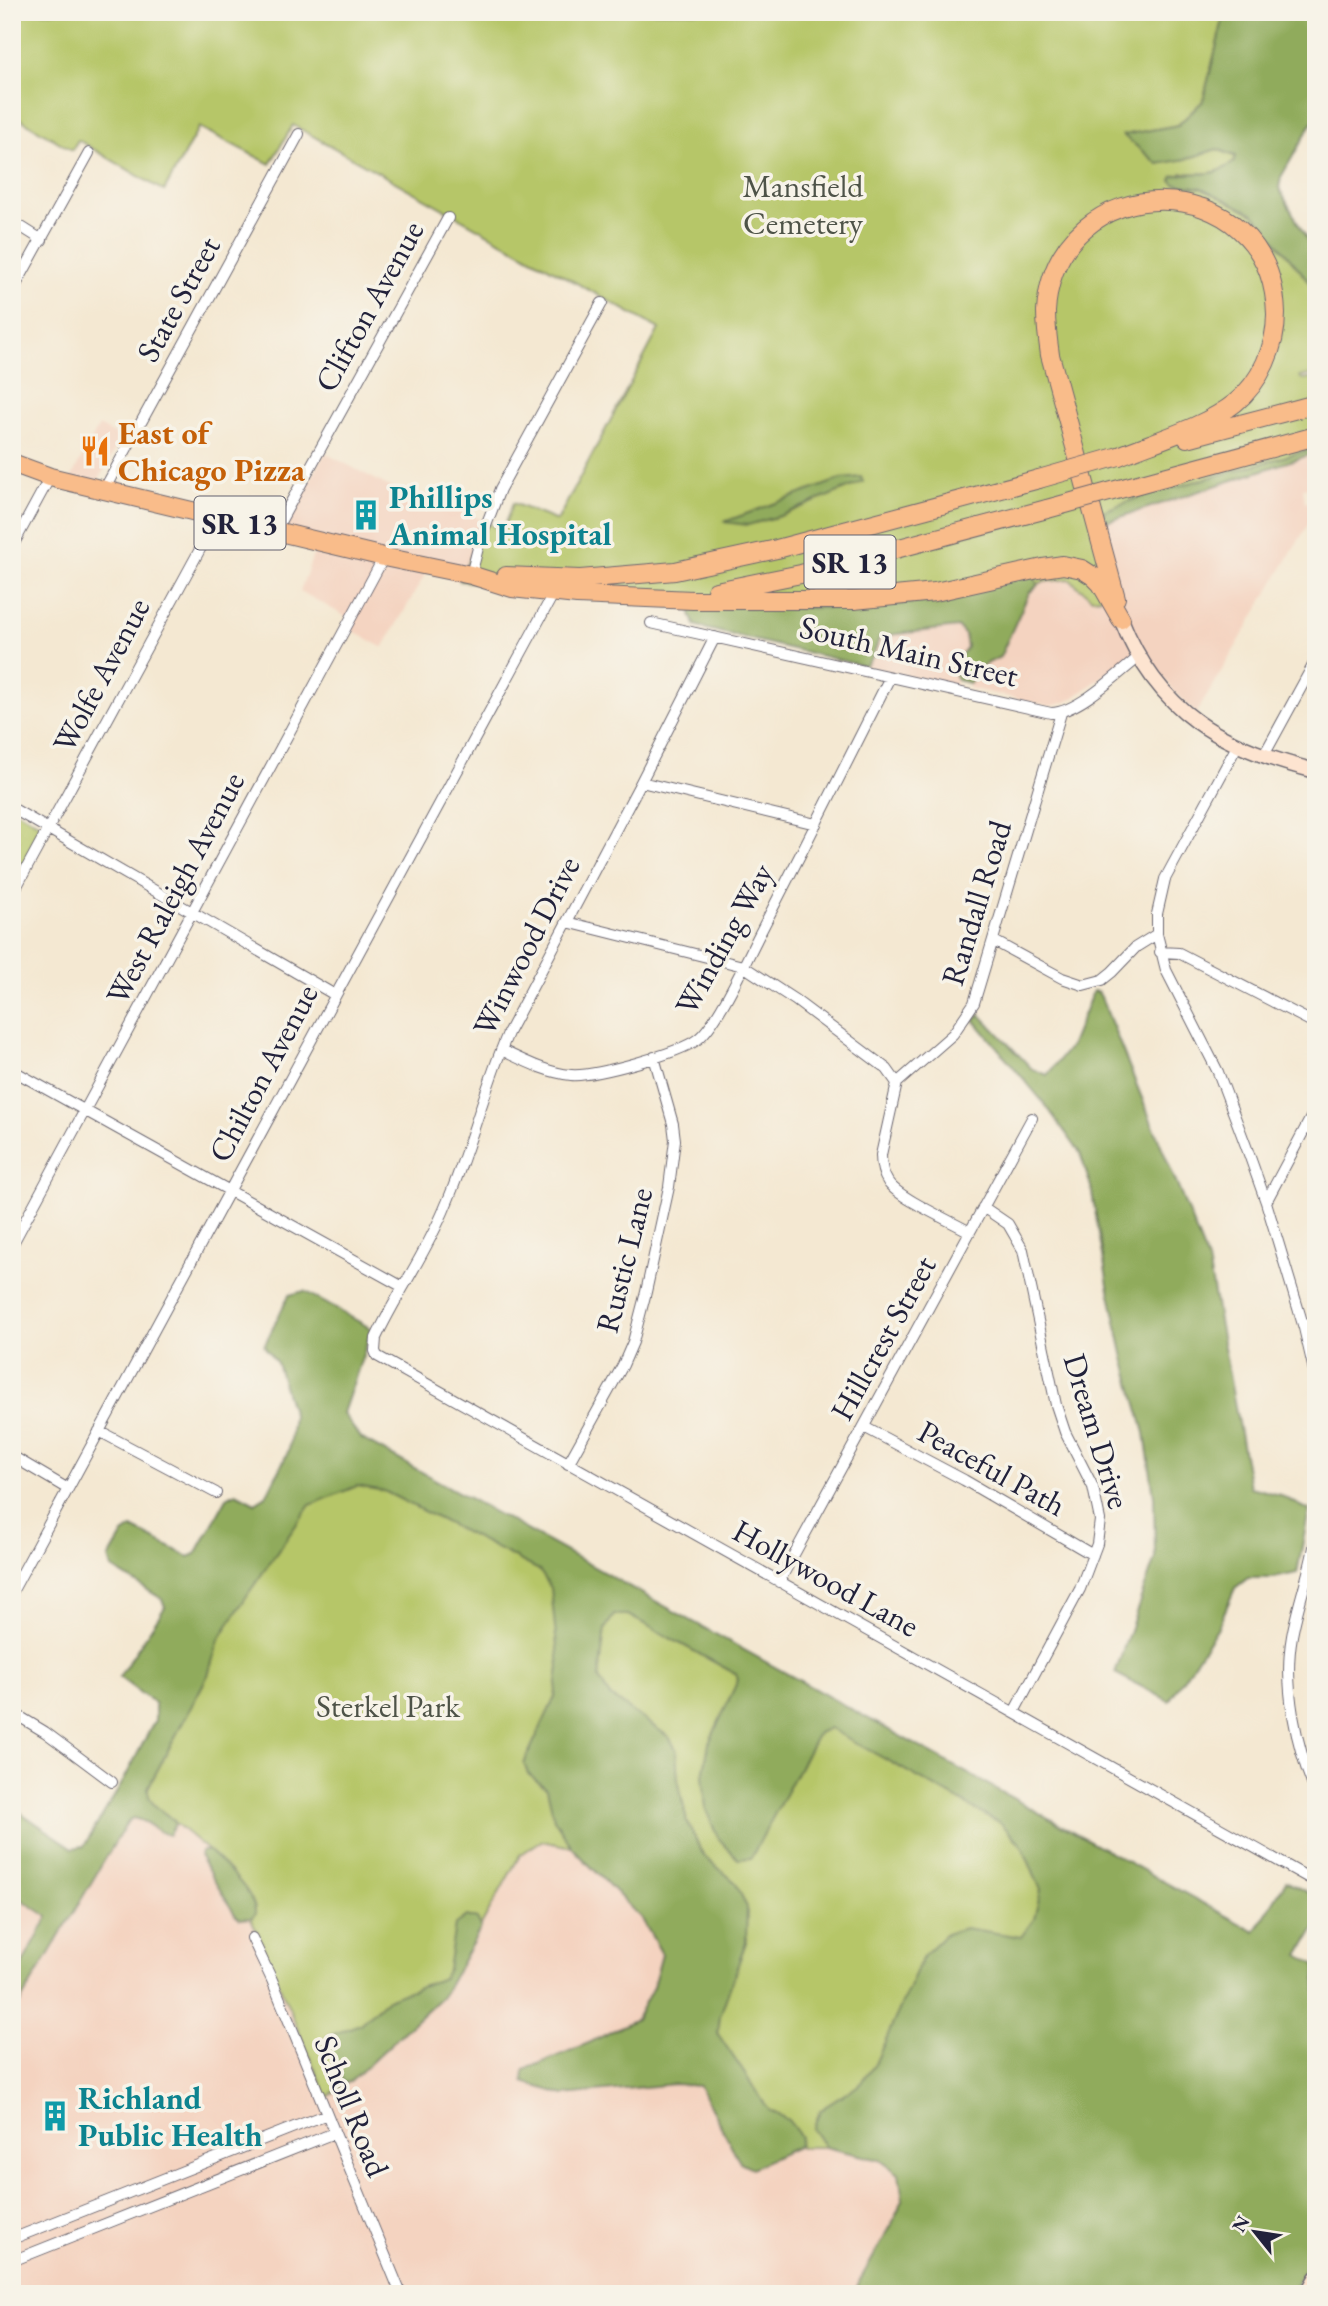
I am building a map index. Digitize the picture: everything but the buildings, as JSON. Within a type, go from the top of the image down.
[{"type":"highway","points":[[1119,456],[1208,420],[1238,401],[1253,384],[1272,346],[1276,310],[1263,263],[1234,225],[1206,208],[1191,203],[1164,200],[1140,202],[1101,217],[1071,244],[1054,274],[1049,293],[1047,332],[1051,355],[1121,619]]},
{"type":"highway","name":"SR 13","points":[[12,463],[50,477],[512,588],[557,586],[675,571],[777,549],[1316,404]]},
{"type":"highway","name":"SR 13","points":[[557,586],[603,597],[649,597],[722,590],[778,580],[1316,436]]},
{"type":"highway","points":[[649,597],[701,601],[886,598],[963,587],[1063,565],[1082,569],[1093,576],[1101,584],[1121,619]]},
{"type":"street","name":"State Street","points":[[104,490],[299,134]]},
{"type":"street","points":[[12,292],[89,153]]},
{"type":"street","name":"Clifton Avenue","points":[[275,531],[448,218]]},
{"type":"street","points":[[12,221],[41,240]]},
{"type":"street","points":[[471,576],[479,544],[497,496],[602,303]]},
{"type":"street","points":[[12,547],[50,477]]},
{"type":"street","name":"Wolfe Avenue","points":[[12,895],[217,517]]},
{"type":"street","name":"West Raleigh Avenue","points":[[12,1245],[384,557]]},
{"type":"street","name":"Chilton Avenue","points":[[12,1592],[557,586]]},
{"type":"street","points":[[1121,619],[1139,657],[1155,680],[1183,710],[1212,732],[1237,746],[1263,757],[1316,771]]},
{"type":"street","name":"South Main Street","points":[[651,623],[1060,713]]},
{"type":"street","name":"Winwood Drive","points":[[403,1287],[430,1241],[454,1187],[501,1051],[715,637]]},
{"type":"street","points":[[1060,713],[1076,705],[1139,657]]},
{"type":"street","points":[[1263,757],[1316,660]]},
{"type":"street","name":"Winding Way","points":[[501,1051],[540,1067],[569,1075],[598,1073],[689,1045],[699,1038],[716,1016],[743,966],[890,677]]},
{"type":"street","name":"Randall Road","points":[[897,1083],[961,1025],[974,1003],[1060,713]]},
{"type":"street","points":[[1237,746],[1165,879],[1157,914],[1157,934],[1166,970],[1205,1045],[1230,1101],[1266,1202],[1304,1328],[1316,1379]]},
{"type":"street","points":[[641,782],[816,824]]},
{"type":"street","points":[[12,808],[335,995]]},
{"type":"street","points":[[567,922],[743,966],[795,1000],[887,1069],[897,1083],[881,1155],[881,1164],[888,1182],[904,1196],[970,1232]]},
{"type":"street","points":[[994,941],[1062,978],[1083,985],[1102,979],[1136,947],[1157,934]]},
{"type":"street","points":[[1160,952],[1179,953],[1316,1024]]},
{"type":"street","name":"Rustic Lane","points":[[568,1464],[633,1342],[671,1177],[675,1140],[673,1124],[654,1057]]},
{"type":"street","points":[[12,1070],[403,1287]]},
{"type":"street","points":[[1266,1202],[1316,1108]]},
{"type":"street","name":"Hillcrest Street","points":[[779,1583],[1032,1118]]},
{"type":"street","name":"Dream Drive","points":[[983,1207],[1008,1224],[1026,1259],[1056,1405],[1065,1432],[1096,1495],[1099,1527],[1093,1555],[1080,1589],[1014,1712]]},
{"type":"street","name":"Hollywood Lane","points":[[403,1287],[376,1338],[377,1356],[1316,1882]]},
{"type":"street","name":"Peaceful Path","points":[[864,1427],[964,1480],[1093,1555]]},
{"type":"street","points":[[99,1432],[216,1493]]},
{"type":"street","points":[[12,1456],[68,1489]]},
{"type":"street","points":[[1315,1542],[1301,1593],[1289,1654],[1295,1716],[1304,1762],[1316,1793]]},
{"type":"street","points":[[12,1712],[45,1732],[113,1782]]},
{"type":"street","name":"Scholl Road","points":[[252,1938],[272,1980],[401,2294]]},
{"type":"street","points":[[12,2239],[327,2114]]},
{"type":"street","points":[[12,2261],[334,2133]]},
{"type":"street","points":[[1307,2294],[1316,2278]]},
{"type":"shaded area","points":[[99,426],[122,438],[96,484],[71,478]]},
{"type":"shaded area","points":[[325,453],[407,496],[433,496],[484,521],[460,581],[427,571],[383,648],[348,628],[352,620],[300,591],[317,544],[281,535]]},
{"type":"shaded area","points":[[1312,454],[1316,457],[1316,486],[1303,488],[1305,502],[1316,504],[1316,511],[1196,714],[1173,690],[1141,648],[1071,700],[1060,704],[1050,706],[969,688],[982,666],[1000,657],[1029,593],[1041,582],[1070,579],[1092,598],[1102,523]]},
{"type":"shaded area","points":[[958,627],[963,631],[967,647],[961,655],[955,675],[956,686],[865,666],[873,656],[880,637]]},
{"type":"shaded area","points":[[132,1818],[143,1819],[164,1835],[172,1831],[175,1824],[209,1851],[202,1851],[201,1859],[236,1916],[251,1918],[272,1964],[344,2083],[350,2081],[443,1995],[520,1854],[541,1841],[572,1847],[642,1919],[662,1954],[653,1987],[636,2019],[591,2042],[675,2084],[700,2086],[741,2162],[752,2168],[799,2147],[825,2147],[880,2160],[899,2174],[903,2200],[852,2294],[12,2294],[12,2016]]},
{"type":"shaded area","points":[[12,1893],[48,1917],[12,1983]]},
{"type":"green space","name":"Mansfield Cemetery","points":[[12,12],[1225,12],[1203,101],[1178,125],[1124,135],[1158,164],[1217,149],[1236,157],[1235,162],[1216,172],[1182,173],[1175,184],[1202,188],[1254,214],[1316,290],[1316,374],[1300,377],[1302,380],[1316,378],[1316,448],[1143,496],[1104,511],[1101,597],[1092,598],[1069,579],[1042,582],[1037,586],[1036,580],[914,603],[834,608],[460,581],[484,521],[502,531],[513,503],[557,521],[659,329],[293,125],[270,164],[199,127],[164,191],[78,140],[72,150],[12,114]]},
{"type":"green space","points":[[1225,12],[1316,12],[1316,116],[1281,177],[1279,188],[1316,256],[1316,290],[1254,214],[1202,188],[1175,184],[1171,180],[1173,176],[1182,174],[1218,171],[1234,162],[1236,156],[1217,149],[1158,164],[1123,135],[1178,125],[1203,101]]},
{"type":"green space","points":[[1316,448],[1316,457],[1312,454],[1102,523],[1103,511],[1143,496]]},
{"type":"green space","points":[[861,477],[863,482],[780,516],[748,525],[724,522],[841,479]]},
{"type":"green space","points":[[1033,575],[1037,586],[1029,593],[1000,657],[982,666],[970,683],[957,680],[955,675],[961,655],[967,647],[965,635],[958,627],[880,636],[873,656],[865,666],[707,629],[695,625],[691,614],[691,606],[834,608],[914,603]]},
{"type":"green space","points":[[12,808],[48,829],[12,895]]},
{"type":"green space","points":[[1093,991],[1098,992],[1101,997],[1208,1261],[1250,1487],[1280,1495],[1309,1510],[1297,1573],[1274,1578],[1248,1578],[1235,1588],[1218,1627],[1169,1701],[1115,1673],[1155,1558],[1154,1496],[1145,1433],[1124,1358],[1091,1187],[1080,1153],[1044,1103],[974,1020],[980,1014],[1032,1069],[1047,1075],[1071,1045]]},
{"type":"green space","points":[[304,1291],[372,1329],[343,1413],[360,1438],[1255,1932],[1286,1881],[1316,1897],[1316,1927],[1299,1955],[1316,1965],[1316,2248],[1291,2294],[852,2294],[903,2200],[899,2174],[880,2160],[825,2147],[813,2129],[820,2110],[859,2085],[875,2064],[923,1956],[946,1934],[965,1928],[1021,1937],[1034,1919],[1041,1890],[1022,1846],[1002,1824],[829,1728],[818,1733],[751,1858],[738,1859],[718,1838],[706,1810],[703,1775],[709,1743],[738,1680],[736,1674],[628,1615],[614,1615],[605,1629],[599,1678],[609,1695],[669,1737],[676,1749],[678,1779],[687,1822],[704,1856],[735,1882],[747,1907],[746,1942],[720,2016],[718,2034],[769,2110],[788,2120],[801,2137],[799,2146],[752,2168],[740,2162],[699,2086],[675,2084],[564,2095],[523,2082],[524,2070],[591,2042],[636,2019],[653,1987],[662,1954],[642,1919],[572,1847],[554,1819],[547,1789],[528,1774],[524,1763],[555,1697],[559,1667],[551,1588],[539,1570],[384,1491],[357,1486],[310,1505],[219,1640],[208,1675],[148,1788],[153,1803],[174,1820],[175,1824],[169,1835],[138,1819],[132,1818],[126,1824],[12,2016],[12,1983],[48,1917],[12,1893],[12,1807],[73,1848],[84,1846],[124,1780],[155,1720],[155,1704],[119,1677],[165,1607],[162,1599],[112,1568],[109,1558],[123,1534],[132,1528],[189,1557],[196,1554],[227,1498],[236,1493],[255,1503],[266,1496],[289,1450],[293,1415],[277,1363],[264,1346],[289,1295]]},
{"type":"green space","name":"Sterkel Park","points":[[308,1435],[1107,1870],[825,2147],[799,2147],[712,2076],[662,1954],[642,1919],[572,1847],[541,1841],[520,1855],[443,1995],[350,2082],[344,2083],[327,2098],[251,1918],[255,1907],[209,1851],[124,1780]]},
{"type":"green space","points":[[202,1851],[209,1851],[245,1889],[254,1906],[255,1914],[251,1918],[240,1919],[236,1916],[201,1859]]},
{"type":"green space","points":[[467,1916],[477,1919],[481,1928],[443,1995],[350,2082],[344,2083],[327,2048],[326,2037],[360,2024],[387,1999],[443,1978],[448,1969],[455,1925]]},
{"type":"place","name":"East of Chicago Pizza","points":[[95,451]]},
{"type":"place","name":"Phillips Animal Hospital","points":[[366,515]]},
{"type":"place","name":"Richland Public Health","points":[[55,2116]]}]
